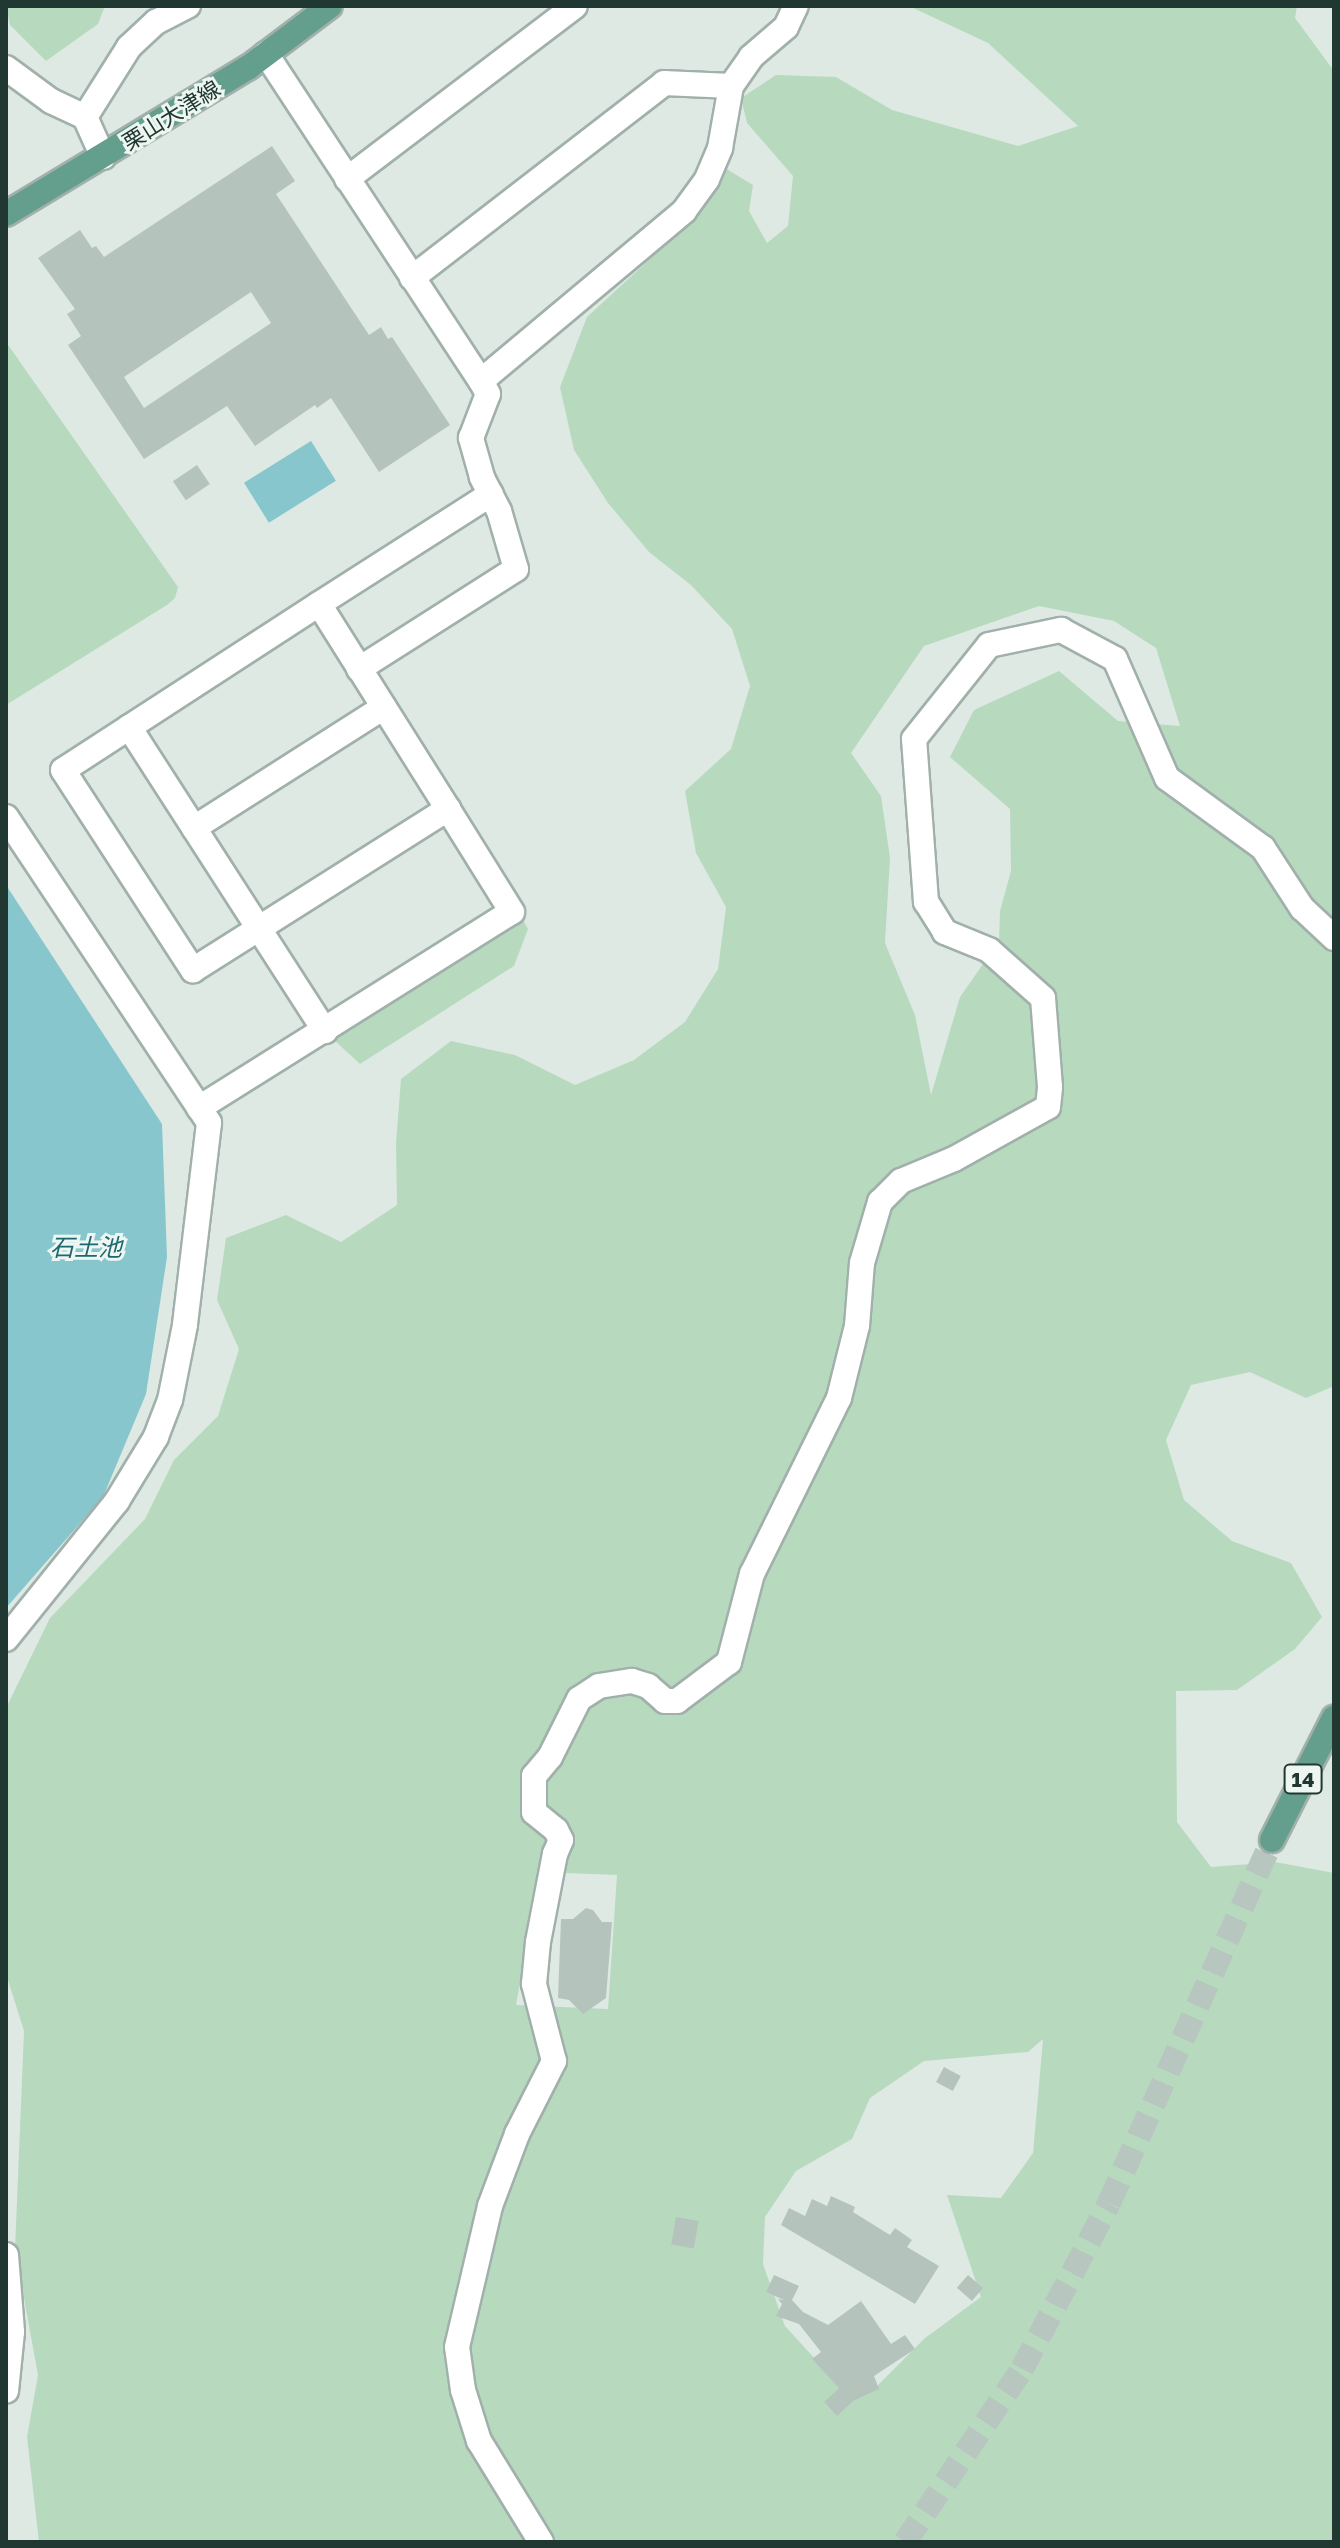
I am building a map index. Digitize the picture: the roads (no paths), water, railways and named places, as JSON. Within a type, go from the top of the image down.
[{"type":"main road","name":"栗山大津線","points":[[6,214],[266,54],[318,9]]},
{"type":"main road","name":"14","points":[[1272,1840],[1334,1718]]},
{"type":"street","points":[[85,117],[129,47],[156,22],[188,6]]},
{"type":"street","points":[[347,179],[575,6]]},
{"type":"street","points":[[481,381],[684,211],[707,179],[720,148],[731,86],[751,57],[786,27],[796,6]]},
{"type":"street","points":[[266,54],[488,394],[471,438],[516,569],[359,669]]},
{"type":"street","points":[[6,68],[51,101],[85,117],[103,157]]},
{"type":"street","points":[[412,278],[664,83],[731,86]]},
{"type":"street","points":[[448,809],[193,970],[63,770],[491,494]]},
{"type":"street","points":[[199,1108],[512,912],[319,604]]},
{"type":"street","points":[[541,2542],[479,2441],[463,2390],[457,2347],[490,2206],[517,2134],[554,2061],[534,1984],[538,1942],[555,1854],[561,1840],[556,1830],[534,1812],[534,1776],[550,1757],[579,1699],[599,1686],[632,1681],[648,1686],[665,1701],[677,1701],[729,1662],[752,1574],[839,1398],[857,1326],[862,1263],[880,1202],[901,1181],[954,1159],[1048,1107],[1050,1087],[1043,998],[989,950],[945,932],[926,902],[914,739],[989,645],[1061,630],[1115,659],[1167,778],[1263,848],[1302,908],[1334,938]]},
{"type":"street","points":[[194,828],[384,707]]},
{"type":"street","points":[[129,727],[325,1031]]},
{"type":"street","points":[[6,817],[209,1123],[185,1325],[170,1400],[156,1437],[117,1501],[6,1639]]},
{"type":"street","points":[[6,2255],[12,2332],[6,2391]]},
{"type":"water","points":[[311,441],[336,481],[269,523],[244,483]]},
{"type":"water","name":"石土池","points":[[6,885],[162,1124],[167,1257],[146,1394],[103,1497],[6,1608]]},
{"type":"tunnel","points":[[905,2542],[1022,2369],[1109,2203],[1272,1840]]}]
